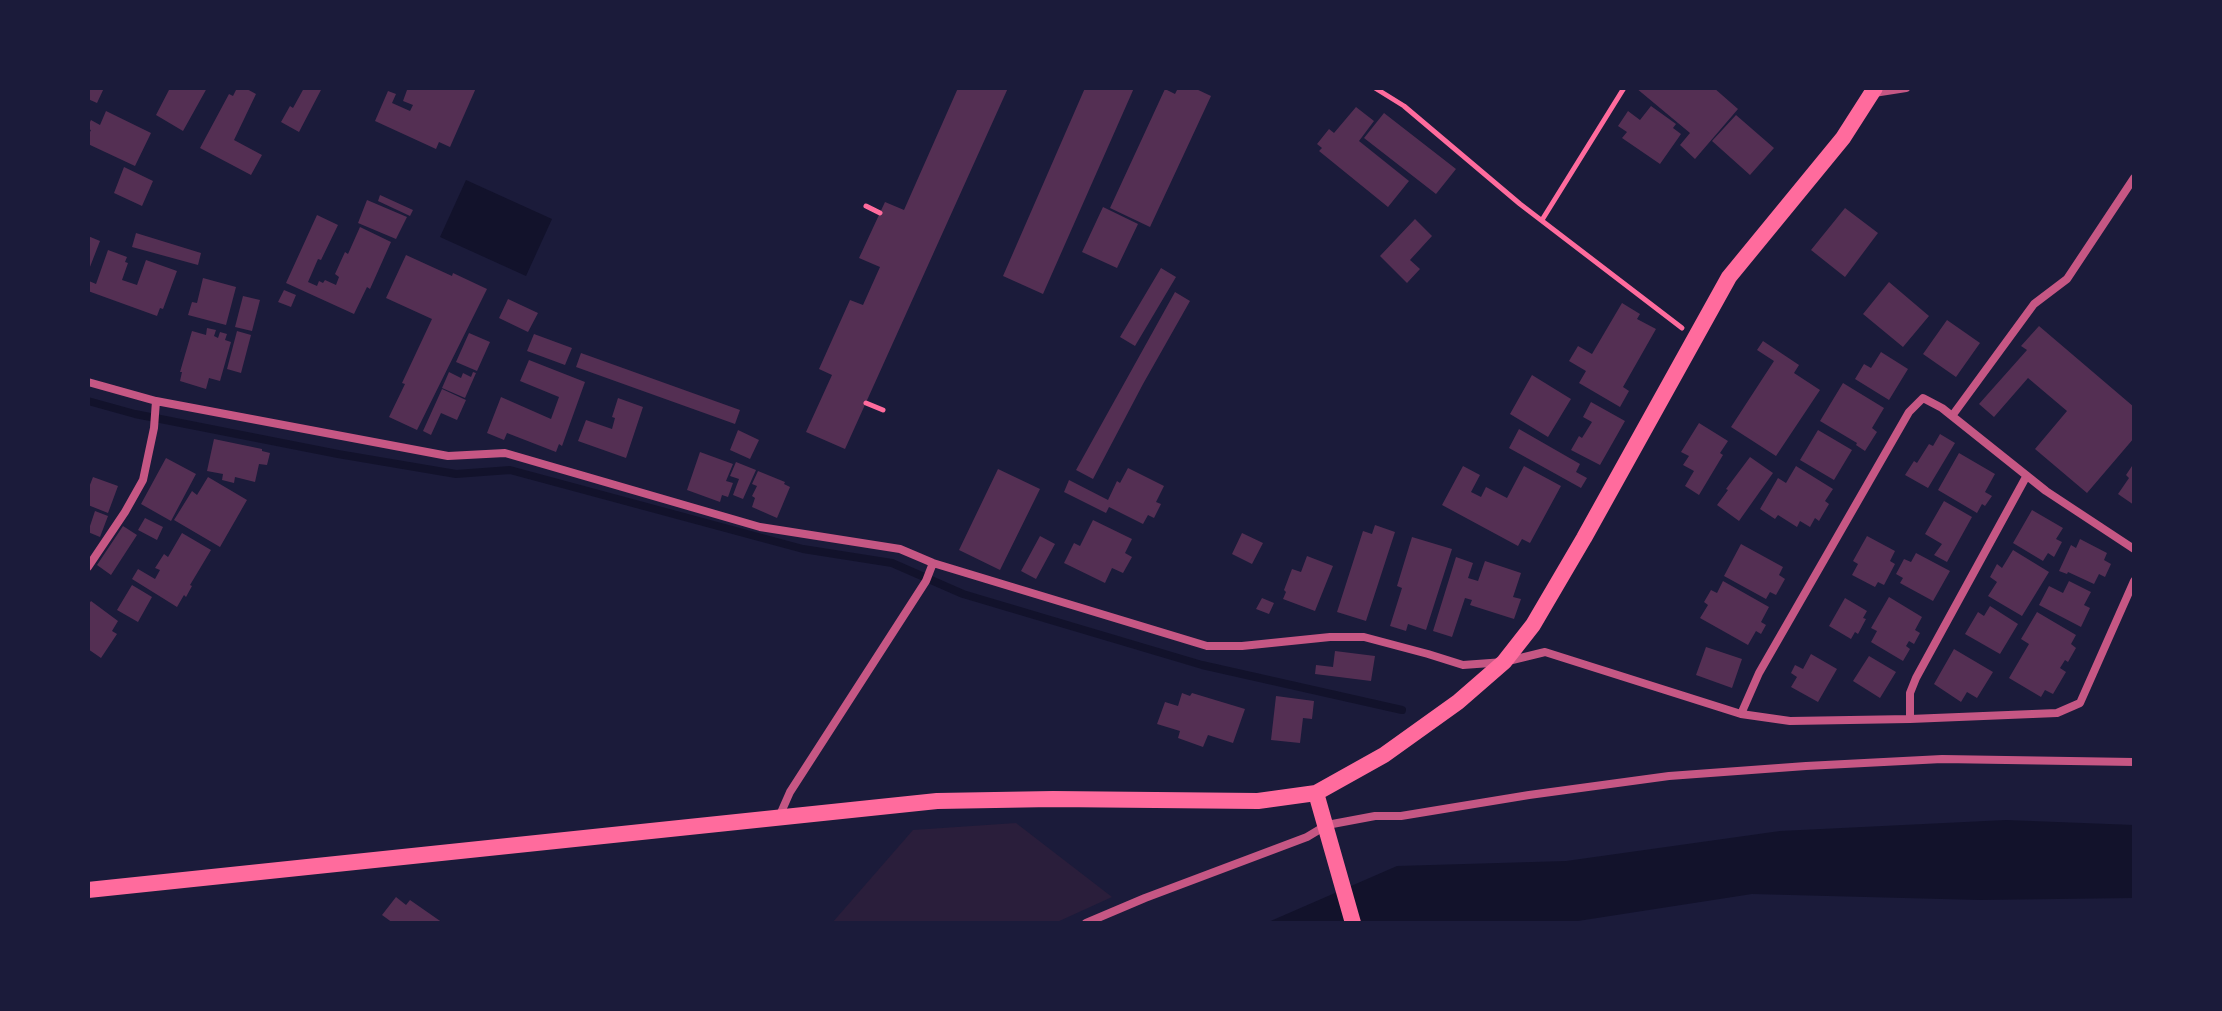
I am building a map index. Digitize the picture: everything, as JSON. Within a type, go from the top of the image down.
[{"type":"main road","points":[[88,890],[937,801],[1258,801],[1316,793],[1384,755],[1458,702],[1504,662],[1533,625],[1584,538],[1729,277],[1843,138],[1874,91]]},
{"type":"main road","points":[[1316,793],[1353,923]]},
{"type":"street","points":[[1874,91],[1906,88]]},
{"type":"street","points":[[1952,416],[2034,304],[2067,279],[2134,178]]},
{"type":"street","points":[[88,382],[156,401],[448,456],[505,453],[760,527],[900,549],[933,563],[1207,646],[1364,637],[1463,665],[1504,662],[1545,652],[1741,714],[1790,721],[2057,713],[2080,703],[2134,581]]},
{"type":"street","points":[[1741,714],[1759,673],[1909,412],[1923,398],[1952,416],[2026,477],[2134,549]]},
{"type":"street","points":[[88,567],[143,480],[154,428],[156,401]]},
{"type":"street","points":[[1910,719],[1910,693],[1916,678],[2026,477]]},
{"type":"street","points":[[779,817],[790,792],[926,581],[933,563]]},
{"type":"street","points":[[1086,923],[1307,837],[1327,825],[1375,816],[1401,816],[1669,776],[1806,766],[1942,759],[2134,762]]},
{"type":"path","points":[[1375,88],[1404,106],[1520,204],[1696,336]]},
{"type":"path","points":[[1542,220],[1624,88]]},
{"type":"path","points":[[866,206],[880,213]]},
{"type":"path","points":[[866,403],[883,410]]},
{"type":"shaded area","points":[[466,180],[552,219],[526,276],[440,237]]},
{"type":"shaded area","points":[[2006,820],[2134,825],[2134,898],[1980,900],[1752,894],[1565,923],[1266,923],[1397,866],[1566,861],[1780,831]]},
{"type":"shaded area","points":[[1016,823],[1112,897],[1055,923],[832,923],[913,830]]},
{"type":"building","points":[[88,88],[104,88],[97,103],[88,99]]},
{"type":"building","points":[[170,88],[207,88],[183,131],[156,115]]},
{"type":"building","points":[[237,88],[245,88],[256,94],[234,140],[262,155],[251,175],[200,148],[229,94],[233,96]]},
{"type":"building","points":[[304,88],[322,88],[299,132],[281,122]]},
{"type":"building","points":[[403,88],[476,88],[450,147],[439,142],[436,149],[375,121],[388,91],[396,94],[392,103],[410,111],[413,105],[403,101],[407,90]]},
{"type":"building","points":[[958,88],[1008,88],[845,449],[806,432],[832,375],[819,369],[850,300],[863,305],[880,267],[859,258],[885,202],[904,210]]},
{"type":"building","points":[[1085,88],[1134,88],[1043,294],[1003,276]]},
{"type":"building","points":[[1178,88],[1194,88],[1211,96],[1150,227],[1110,208],[1165,89],[1175,94]]},
{"type":"building","points":[[1636,88],[1714,88],[1738,109],[1695,159],[1680,145],[1690,133]]},
{"type":"building","points":[[1651,106],[1676,124],[1673,128],[1681,134],[1660,164],[1622,138],[1627,132],[1618,126],[1628,111],[1640,120]]},
{"type":"building","points":[[1356,107],[1374,121],[1359,141],[1409,181],[1388,207],[1319,151],[1322,148],[1317,144],[1329,129],[1334,133]]},
{"type":"building","points":[[106,111],[151,133],[135,166],[88,144],[91,120],[100,125]]},
{"type":"building","points":[[1384,113],[1456,169],[1436,194],[1364,138]]},
{"type":"building","points":[[1736,115],[1774,148],[1750,175],[1712,141]]},
{"type":"building","points":[[124,167],[153,181],[142,206],[114,193]]},
{"type":"building","points":[[380,195],[413,210],[410,216],[378,201]]},
{"type":"building","points":[[367,200],[407,217],[396,239],[358,223]]},
{"type":"building","points":[[1103,207],[1138,224],[1117,268],[1082,252]]},
{"type":"building","points":[[1845,208],[1878,233],[1845,277],[1811,250]]},
{"type":"building","points":[[317,215],[338,225],[308,282],[317,286],[319,281],[323,283],[325,280],[336,285],[339,277],[335,274],[360,227],[391,242],[370,289],[367,287],[354,314],[286,283]]},
{"type":"building","points":[[1415,219],[1432,236],[1410,260],[1420,269],[1407,283],[1380,256]]},
{"type":"building","points":[[136,233],[201,253],[198,265],[132,247]]},
{"type":"building","points":[[88,236],[100,241],[88,272]]},
{"type":"building","points":[[108,250],[127,257],[122,280],[137,285],[146,260],[177,271],[163,309],[160,308],[157,316],[88,291],[89,281],[96,284]]},
{"type":"building","points":[[406,255],[487,289],[417,430],[389,417],[432,319],[386,298]]},
{"type":"building","points":[[1161,268],[1176,277],[1135,346],[1120,337]]},
{"type":"building","points":[[203,278],[236,287],[226,325],[188,315],[192,302],[197,303]]},
{"type":"building","points":[[1889,282],[1929,316],[1903,347],[1863,314]]},
{"type":"building","points":[[284,290],[296,295],[291,307],[278,302]]},
{"type":"building","points":[[1175,292],[1190,301],[1093,479],[1076,470]]},
{"type":"building","points":[[243,296],[260,300],[252,331],[235,327]]},
{"type":"building","points":[[508,299],[538,313],[528,332],[499,318]]},
{"type":"building","points":[[1622,303],[1640,314],[1637,319],[1656,329],[1623,387],[1629,391],[1620,407],[1579,383],[1586,371],[1569,361],[1578,346],[1592,354]]},
{"type":"building","points":[[1947,320],[1980,343],[1956,377],[1923,354]]},
{"type":"building","points":[[2039,326],[2134,407],[2134,438],[2087,493],[2035,449],[2067,411],[2028,378],[1994,417],[1979,404],[2027,350],[2021,346]]},
{"type":"building","points":[[207,328],[216,330],[214,336],[218,338],[220,332],[227,334],[225,340],[231,342],[220,381],[209,378],[206,389],[180,381],[180,372],[192,331],[206,335]]},
{"type":"building","points":[[237,331],[251,335],[241,373],[227,369]]},
{"type":"building","points":[[469,333],[490,342],[477,371],[456,362]]},
{"type":"building","points":[[534,334],[572,348],[565,365],[527,351]]},
{"type":"building","points":[[1763,341],[1799,365],[1794,373],[1820,390],[1776,456],[1731,427],[1774,361],[1757,350]]},
{"type":"building","points":[[1881,352],[1908,369],[1889,400],[1855,379],[1864,364],[1871,368]]},
{"type":"building","points":[[581,353],[740,410],[735,424],[576,367]]},
{"type":"building","points":[[529,360],[585,382],[562,446],[559,444],[556,452],[507,433],[504,440],[487,433],[501,397],[551,419],[559,397],[520,381]]},
{"type":"building","points":[[449,372],[461,378],[463,373],[471,377],[473,372],[476,373],[465,398],[442,388]]},
{"type":"building","points":[[1532,375],[1571,399],[1548,437],[1510,414]]},
{"type":"building","points":[[1843,383],[1884,408],[1872,428],[1877,432],[1865,451],[1820,421]]},
{"type":"building","points":[[442,389],[466,400],[457,420],[441,413],[431,435],[423,431]]},
{"type":"building","points":[[618,398],[643,407],[626,458],[578,441],[586,420],[612,429]]},
{"type":"building","points":[[1591,402],[1625,421],[1600,465],[1571,450],[1592,422],[1583,417]]},
{"type":"building","points":[[1699,423],[1728,441],[1699,495],[1685,486],[1694,471],[1683,465],[1689,456],[1681,452]]},
{"type":"building","points":[[1519,429],[1580,464],[1576,472],[1587,478],[1581,488],[1509,448]]},
{"type":"building","points":[[738,430],[759,440],[750,459],[730,450]]},
{"type":"building","points":[[1818,430],[1852,450],[1834,480],[1800,460]]},
{"type":"building","points":[[1940,434],[1955,443],[1928,488],[1905,475],[1929,444],[1933,446]]},
{"type":"building","points":[[214,439],[270,453],[267,465],[259,464],[255,482],[235,477],[234,483],[222,480],[223,474],[207,471]]},
{"type":"building","points":[[700,452],[733,464],[726,481],[733,483],[728,497],[722,495],[720,502],[687,490]]},
{"type":"building","points":[[1959,453],[1995,474],[1985,492],[1992,496],[1977,513],[1938,490]]},
{"type":"building","points":[[1750,457],[1773,473],[1739,521],[1717,505]]},
{"type":"building","points":[[166,458],[196,474],[171,521],[141,504]]},
{"type":"building","points":[[736,462],[756,470],[743,499],[733,495],[739,479],[730,476]]},
{"type":"building","points":[[2134,463],[2134,505],[2118,494],[2129,478],[2126,475]]},
{"type":"building","points":[[1463,466],[1480,475],[1471,492],[1481,497],[1486,487],[1507,498],[1524,466],[1561,486],[1530,543],[1522,539],[1518,546],[1442,505]]},
{"type":"building","points":[[1796,466],[1833,489],[1825,501],[1829,504],[1819,521],[1815,518],[1810,527],[1800,521],[1797,527],[1778,515],[1775,519],[1760,509],[1778,478],[1786,483]]},
{"type":"building","points":[[1128,468],[1164,486],[1156,502],[1161,504],[1154,518],[1148,515],[1143,524],[1109,507],[1106,513],[1064,492],[1069,480],[1108,500],[1117,481],[1120,483]]},
{"type":"building","points":[[998,469],[1040,489],[1000,570],[959,550]]},
{"type":"building","points":[[758,471],[790,487],[777,518],[752,507],[755,498],[752,496],[757,486],[752,484]]},
{"type":"building","points":[[93,477],[118,486],[108,513],[88,505],[88,490]]},
{"type":"building","points":[[208,477],[247,500],[220,547],[174,520],[192,491],[197,495]]},
{"type":"building","points":[[1944,501],[1972,517],[1947,562],[1934,555],[1942,544],[1925,534]]},
{"type":"building","points":[[2032,510],[2063,528],[2056,539],[2062,542],[2054,557],[2048,553],[2043,561],[2013,543]]},
{"type":"building","points":[[95,511],[108,516],[100,537],[88,532]]},
{"type":"building","points":[[145,518],[163,527],[157,540],[138,530]]},
{"type":"building","points":[[1093,520],[1132,539],[1125,553],[1132,557],[1123,573],[1112,568],[1105,583],[1064,563],[1074,543],[1080,546]]},
{"type":"building","points":[[1375,525],[1395,532],[1366,621],[1337,612],[1363,531],[1372,534]]},
{"type":"building","points":[[123,526],[137,535],[111,575],[97,565]]},
{"type":"building","points":[[182,533],[211,550],[186,597],[184,595],[177,607],[132,579],[138,569],[155,579],[160,570],[155,568],[164,554],[168,557]]},
{"type":"building","points":[[1242,533],[1263,543],[1252,564],[1232,554]]},
{"type":"building","points":[[1040,536],[1055,544],[1036,579],[1021,571]]},
{"type":"building","points":[[1867,536],[1895,551],[1890,561],[1895,564],[1884,585],[1878,582],[1875,587],[1852,575],[1858,564],[1853,561]]},
{"type":"building","points":[[1412,537],[1452,549],[1426,630],[1408,624],[1406,631],[1390,626],[1402,588],[1397,586]]},
{"type":"building","points":[[2080,539],[2107,553],[2104,560],[2111,564],[2105,577],[2099,574],[2094,584],[2059,571],[2071,545],[2076,548]]},
{"type":"building","points":[[1741,544],[1783,567],[1779,575],[1785,579],[1776,595],[1770,592],[1766,599],[1724,576]]},
{"type":"building","points":[[2013,550],[2049,572],[2022,616],[1988,596],[1997,582],[1990,577],[1997,564],[2002,568]]},
{"type":"building","points":[[1916,553],[1950,571],[1933,601],[1900,583],[1903,578],[1896,574],[1904,559],[1911,562]]},
{"type":"building","points":[[1307,556],[1333,566],[1315,611],[1283,599],[1292,569],[1301,572]]},
{"type":"building","points":[[1456,557],[1473,563],[1468,578],[1478,581],[1485,561],[1521,573],[1513,597],[1521,599],[1514,619],[1470,605],[1472,600],[1465,598],[1452,637],[1433,631]]},
{"type":"building","points":[[1723,581],[1769,607],[1761,622],[1766,625],[1761,634],[1756,631],[1748,645],[1700,618],[1708,605],[1704,602],[1711,590],[1717,593]]},
{"type":"building","points":[[2069,581],[2091,592],[2084,605],[2090,608],[2081,627],[2039,605],[2049,586],[2063,593]]},
{"type":"building","points":[[132,585],[152,597],[138,622],[117,610]]},
{"type":"building","points":[[1889,597],[1922,617],[1915,630],[1920,633],[1914,644],[1909,641],[1906,646],[1910,649],[1903,661],[1871,642],[1877,631],[1871,628]]},
{"type":"building","points":[[1262,598],[1274,603],[1269,614],[1256,609]]},
{"type":"building","points":[[1845,598],[1867,611],[1858,634],[1855,632],[1851,639],[1829,626]]},
{"type":"building","points":[[91,601],[118,621],[112,631],[117,634],[101,658],[88,649],[88,605]]},
{"type":"building","points":[[1990,606],[2018,624],[2000,654],[1965,634],[1978,612],[1984,616]]},
{"type":"building","points":[[2037,612],[2076,635],[2071,644],[2076,648],[2068,662],[2065,660],[2060,668],[2066,672],[2053,694],[2045,690],[2041,697],[2009,678],[2029,644],[2021,639]]},
{"type":"building","points":[[1706,647],[1742,659],[1732,688],[1696,675]]},
{"type":"building","points":[[1954,649],[1993,672],[1977,698],[1967,692],[1961,702],[1934,684]]},
{"type":"building","points":[[1335,651],[1375,656],[1371,681],[1315,674],[1316,665],[1333,667]]},
{"type":"building","points":[[1811,654],[1837,669],[1818,702],[1791,687],[1797,677],[1791,673],[1795,665],[1803,669]]},
{"type":"building","points":[[1869,656],[1896,672],[1880,698],[1853,681]]},
{"type":"building","points":[[1182,693],[1190,696],[1192,693],[1245,709],[1233,743],[1208,735],[1203,747],[1178,738],[1180,731],[1157,724],[1165,702],[1178,706]]},
{"type":"building","points":[[1276,696],[1314,701],[1312,719],[1303,718],[1300,743],[1271,740]]},
{"type":"building","points":[[396,897],[406,905],[410,900],[443,923],[393,923],[382,915]]},
{"type":"waterway","points":[[88,401],[135,414],[456,474],[510,470],[803,549],[892,563],[963,594],[1202,665],[1402,710]]}]
